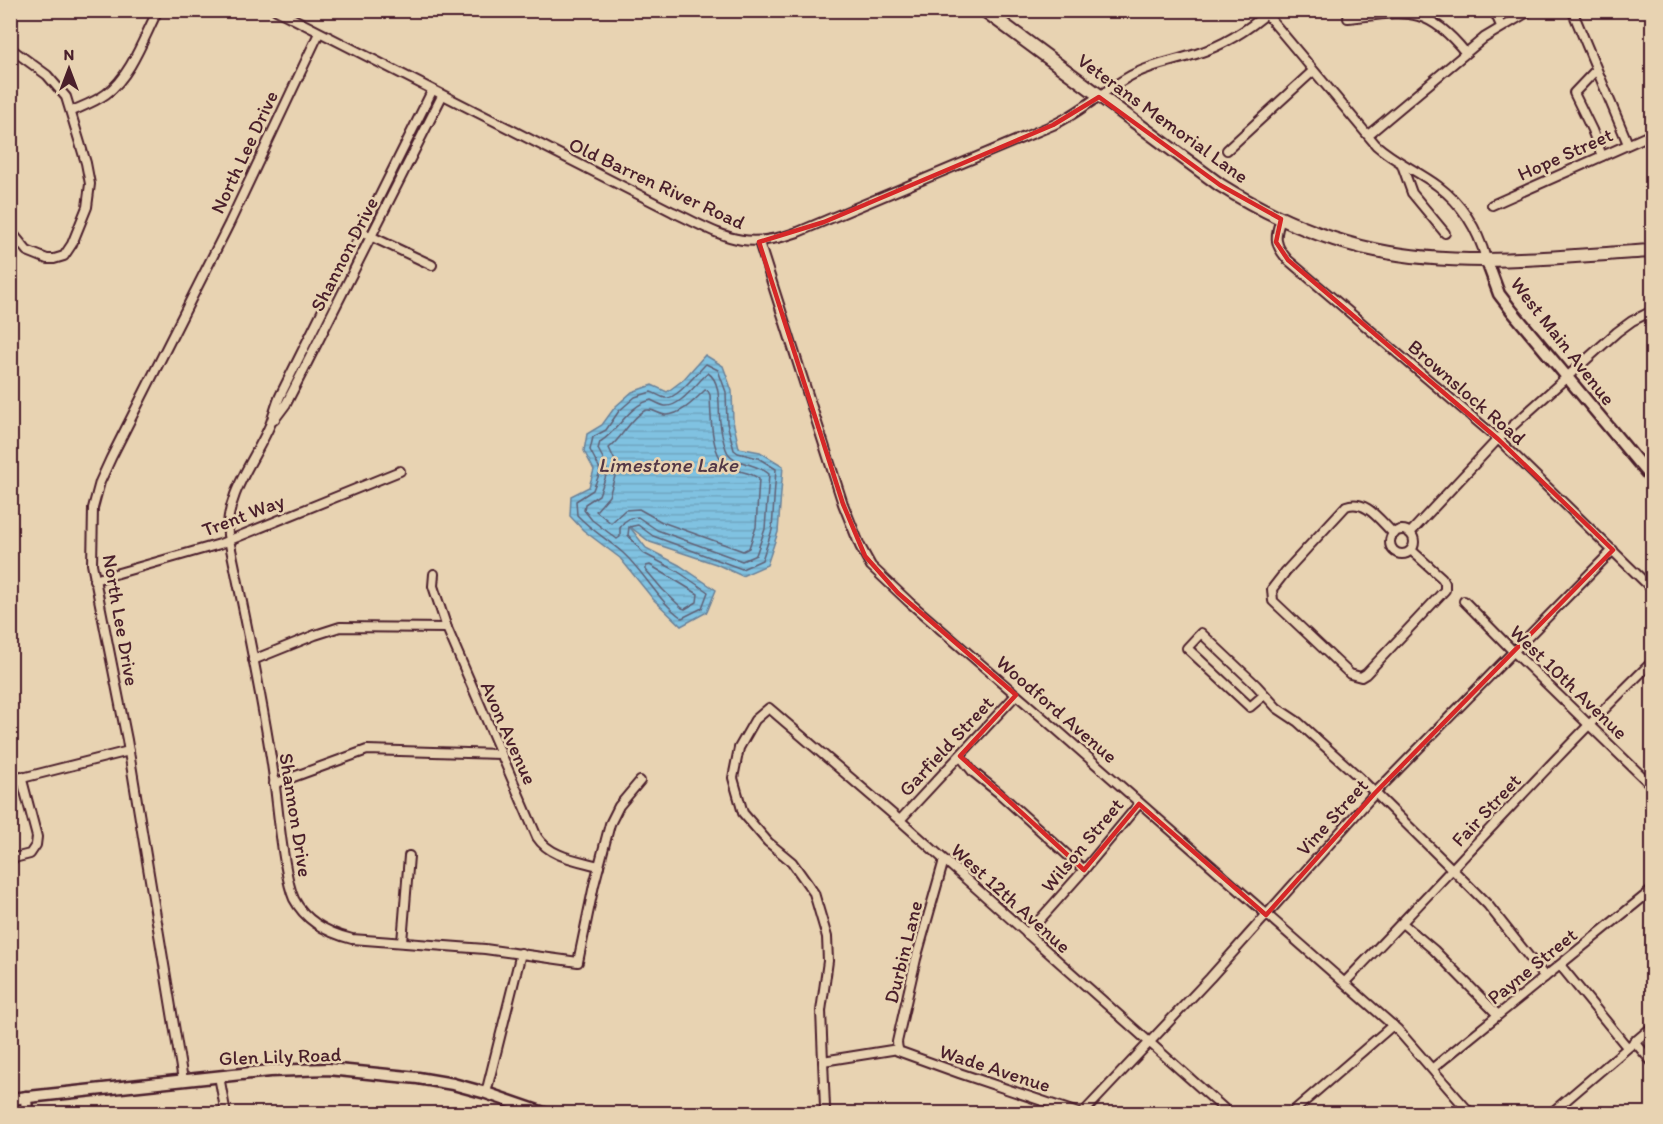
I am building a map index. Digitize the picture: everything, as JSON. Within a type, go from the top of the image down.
[{"type":"main road","name":"Veterans Memorial Lane","points":[[984,10],[1206,176],[1281,219],[1333,238],[1374,249],[1437,258],[1486,259],[1653,250]]},
{"type":"street","points":[[72,111],[104,96],[118,82],[158,10]]},
{"type":"street","name":"Old Barren River Road","points":[[276,10],[708,229],[733,240],[759,242],[798,232],[1062,121],[1122,81],[1143,70],[1220,45],[1240,35],[1267,12]]},
{"type":"street","points":[[1494,10],[1501,26]]},
{"type":"street","points":[[1368,135],[1466,52],[1501,26],[1531,10]]},
{"type":"street","points":[[1572,10],[1628,144]]},
{"type":"street","name":"West Main Avenue","points":[[1267,12],[1368,135],[1391,158],[1438,186],[1459,206],[1473,227],[1501,297],[1653,479]]},
{"type":"street","points":[[1348,18],[1391,14],[1418,15],[1439,25],[1466,52]]},
{"type":"street","name":"North Lee Drive","points":[[183,1080],[129,751],[94,580],[91,550],[92,522],[105,470],[229,224],[319,33]]},
{"type":"street","points":[[10,48],[54,81],[66,97],[72,111],[90,184],[87,207],[68,252],[60,258],[41,258],[27,251],[10,230]]},
{"type":"street","points":[[1227,150],[1313,70]]},
{"type":"street","points":[[1597,73],[1594,72],[1574,93],[1602,156]]},
{"type":"street","name":"Shannon Drive","points":[[432,91],[281,394],[271,423],[231,504],[227,525],[253,660],[288,877],[294,899],[304,914],[323,929],[339,936],[521,953],[578,962],[599,866]]},
{"type":"street","name":"Shannon Drive","points":[[271,423],[286,404],[442,96]]},
{"type":"street","name":"Hope Street","points":[[1492,205],[1653,134]]},
{"type":"street","points":[[396,161],[406,166]]},
{"type":"street","points":[[1402,165],[1412,193],[1444,233]]},
{"type":"street","name":"Brownslock Road","points":[[1281,219],[1275,240],[1283,254],[1498,439],[1653,589]]},
{"type":"street","points":[[361,232],[432,266]]},
{"type":"street","name":"Woodford Avenue","points":[[759,242],[843,504],[865,556],[879,575],[1393,1025],[1471,1113]]},
{"type":"street","points":[[1410,533],[1498,439],[1625,326],[1653,311]]},
{"type":"street","points":[[313,329],[322,334]]},
{"type":"street","name":"Trent Way","points":[[94,580],[229,540],[400,471]]},
{"type":"street","points":[[1394,534],[1367,508],[1355,504],[1346,506],[1272,589],[1273,601],[1350,674],[1360,677],[1366,674],[1445,590],[1442,578],[1411,550]]},
{"type":"street","points":[[1401,530],[1410,533],[1414,542],[1411,550],[1401,554],[1395,551],[1391,544],[1394,534],[1401,530]]},
{"type":"street","name":"Vine Street","points":[[1082,1113],[1150,1042],[1375,793],[1613,550]]},
{"type":"street","name":"Avon Avenue","points":[[434,574],[433,586],[447,628],[537,837],[543,845],[559,855],[599,866]]},
{"type":"street","name":"West 10th Avenue","points":[[1464,601],[1653,786]]},
{"type":"street","points":[[253,660],[340,627],[447,628]]},
{"type":"street","points":[[1264,694],[1250,707],[1187,648],[1201,633],[1257,684],[1277,708],[1303,726],[1375,793],[1488,905],[1545,977]]},
{"type":"street","name":"Fair Street","points":[[1345,982],[1454,870],[1588,724],[1653,662]]},
{"type":"street","name":"Garfield Street","points":[[900,820],[1016,695]]},
{"type":"street","name":"West 12th Avenue","points":[[824,1061],[821,1011],[828,961],[827,937],[814,892],[792,862],[768,842],[743,813],[733,778],[739,748],[755,720],[769,708],[900,820],[1230,1113]]},
{"type":"street","points":[[274,784],[367,750],[500,754]]},
{"type":"street","points":[[10,859],[30,854],[36,845],[37,837],[22,777],[129,751]]},
{"type":"street","points":[[960,756],[973,772],[1084,870]]},
{"type":"street","points":[[599,866],[614,814],[640,781]]},
{"type":"street","name":"Wilson Street","points":[[1027,934],[1139,804]]},
{"type":"street","points":[[402,942],[409,856]]},
{"type":"street","name":"Durbin Lane","points":[[898,1050],[897,1042],[916,959],[944,861]]},
{"type":"street","name":"Payne Street","points":[[1432,1068],[1653,890]]},
{"type":"street","points":[[1402,923],[1434,950],[1498,1015]]},
{"type":"street","points":[[486,1093],[521,953]]},
{"type":"street","points":[[1560,965],[1631,1044],[1653,1062]]},
{"type":"street","points":[[1290,1113],[1393,1025]]},
{"type":"street","points":[[1550,1113],[1653,1027]]},
{"type":"street","points":[[825,1107],[824,1061],[898,1050]]},
{"type":"street","name":"Wade Avenue","points":[[898,1050],[1082,1113]]},
{"type":"street","name":"Glen Lily Road","points":[[10,1099],[306,1068],[426,1079],[486,1093],[547,1113]]},
{"type":"street","points":[[219,1076],[226,1113]]},
{"type":"street","points":[[26,1097],[27,1113]]},
{"type":"highlighted area","points":[[1099,97],[1220,185],[1281,219],[1276,242],[1288,260],[1498,439],[1613,550],[1375,793],[1266,915],[1139,804],[1084,870],[960,756],[1016,695],[898,593],[865,556],[843,504],[759,242],[824,222],[1053,125]]},
{"type":"water","name":"Limestone Lake","points":[[705,355],[723,366],[732,391],[733,421],[739,448],[760,452],[783,466],[778,532],[767,565],[742,576],[716,564],[650,542],[629,526],[646,548],[679,565],[716,590],[707,612],[681,626],[653,599],[620,558],[583,530],[570,516],[571,496],[589,487],[594,470],[584,451],[587,434],[602,425],[615,407],[632,392],[652,385],[667,392],[683,380]]}]
